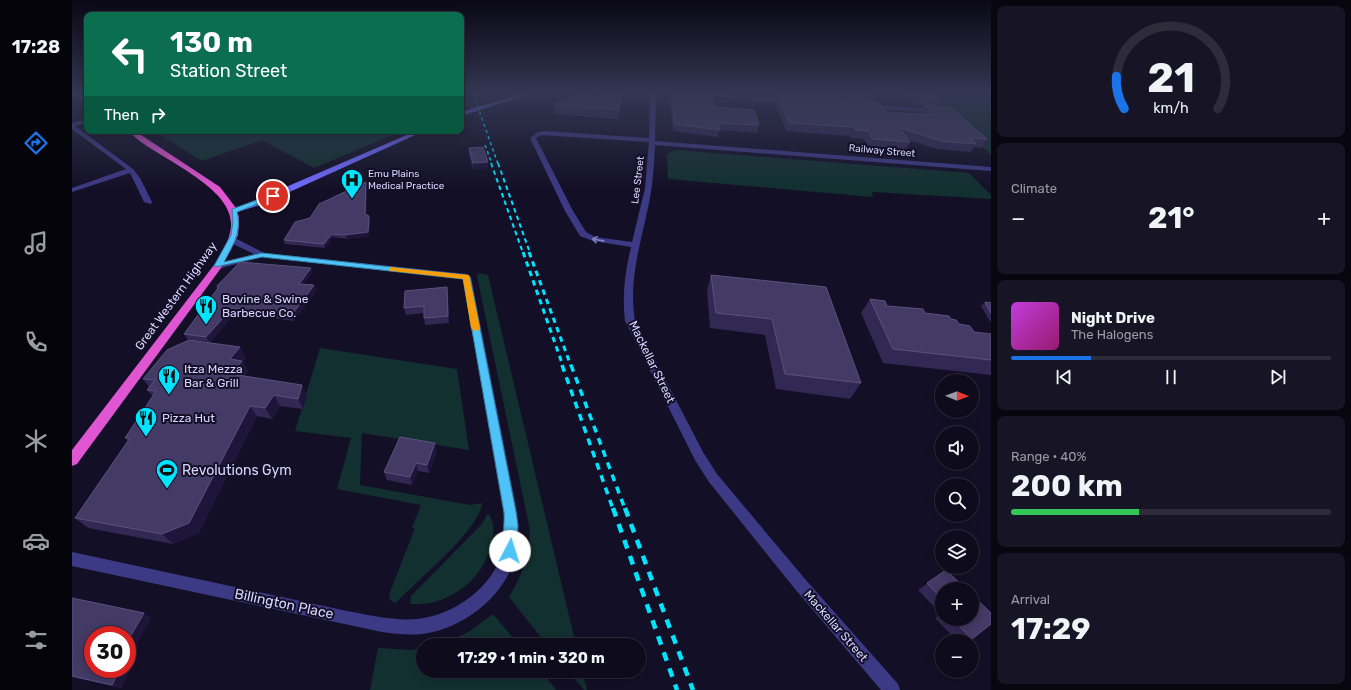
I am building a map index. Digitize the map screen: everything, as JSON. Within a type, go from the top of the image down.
[{"type":"highway","points":[[135,134],[217,189],[227,197],[234,211]]},
{"type":"highway","name":"Great Western Highway","points":[[72,460],[218,266],[232,240],[236,221],[234,211]]},
{"type":"main road","points":[[234,211],[260,202],[414,134]]},
{"type":"street","points":[[72,125],[131,170],[137,178],[148,202]]},
{"type":"street","name":"Lee Street","points":[[636,246],[648,187],[652,125]]},
{"type":"street","points":[[636,246],[593,239],[583,234],[566,205],[533,138],[540,133],[545,133],[652,142]]},
{"type":"street","name":"Railway Street","points":[[652,142],[991,169]]},
{"type":"street","points":[[72,190],[131,170]]},
{"type":"street","points":[[232,240],[262,255]]},
{"type":"street","name":"Mackellar Street","points":[[636,246],[627,291],[627,309],[630,321],[699,456],[730,500],[800,584],[892,690]]},
{"type":"street","points":[[218,266],[262,255]]},
{"type":"street","name":"Billington Place","points":[[72,559],[348,618],[397,625],[418,626],[443,621],[465,610],[488,590],[506,561],[510,545],[512,526],[466,277],[262,255]]},
{"type":"green space","points":[[961,125],[991,125],[991,155]]},
{"type":"green space","points":[[159,134],[395,134],[314,168],[262,140],[202,161]]},
{"type":"green space","points":[[675,150],[969,173],[991,195],[991,199],[872,192],[873,197],[668,179],[667,154]]},
{"type":"green space","points":[[479,273],[488,275],[574,638],[541,638],[509,597],[518,581],[524,565],[528,549],[530,530],[477,276]]},
{"type":"green space","points":[[320,348],[457,369],[469,450],[362,433],[360,485],[470,505],[482,503],[479,514],[471,527],[459,541],[396,603],[390,600],[389,595],[415,528],[412,528],[421,505],[337,489],[351,438],[295,431]]},
{"type":"green space","points":[[488,513],[492,521],[493,539],[482,567],[470,582],[441,600],[422,604],[410,604],[411,596],[482,524]]},
{"type":"green space","points":[[493,614],[513,638],[456,638],[470,631]]},
{"type":"green space","points":[[378,648],[416,649],[416,678],[547,678],[556,690],[370,690]]},
{"type":"green space","points":[[574,678],[584,678],[587,690],[584,690]]},
{"type":"building","points":[[684,125],[719,125],[720,130]]},
{"type":"building","points":[[825,125],[971,125],[987,139],[971,138],[976,144],[941,141],[898,127],[910,142],[873,139],[868,131],[855,130],[854,127]]},
{"type":"building","points":[[483,147],[488,162],[473,163],[469,148]]},
{"type":"building","points":[[366,182],[365,214],[369,216],[368,232],[345,235],[332,234],[324,244],[284,240],[295,222],[310,218],[319,204]]},
{"type":"building","points":[[240,262],[311,268],[299,284],[314,285],[291,316],[232,308],[206,337],[184,334],[218,288],[217,286]]},
{"type":"building","points":[[711,275],[826,287],[861,383],[785,374],[772,319],[716,313]]},
{"type":"building","points":[[447,287],[448,316],[424,318],[424,306],[404,308],[405,291]]},
{"type":"building","points":[[870,299],[885,301],[887,306],[923,309],[925,313],[949,316],[951,319],[956,320],[959,324],[970,326],[974,332],[991,334],[991,360],[893,349]]},
{"type":"building","points":[[985,302],[991,303],[991,313]]},
{"type":"building","points":[[189,340],[240,347],[230,359],[242,361],[231,374],[302,385],[298,399],[274,395],[265,408],[250,406],[189,523],[162,534],[75,518],[130,438],[125,438],[156,391],[147,390],[155,380],[143,379],[167,350]]},
{"type":"building","points":[[400,437],[435,443],[427,465],[416,463],[410,477],[384,472]]},
{"type":"building","points":[[940,574],[950,574],[959,582],[935,582],[935,592],[927,583]]},
{"type":"building","points":[[72,598],[144,613],[136,627],[84,626],[84,678],[116,678],[112,685],[72,676]]},
{"type":"building","points":[[979,602],[991,613],[991,624],[978,634],[967,634],[959,626],[979,626]]},
{"type":"railway","points":[[484,125],[498,164]]},
{"type":"railway","points":[[485,145],[492,164]]},
{"type":"railway","points":[[491,163],[523,253]]},
{"type":"railway","points":[[498,163],[530,253]]},
{"type":"railway","points":[[523,252],[563,366]]},
{"type":"railway","points":[[529,252],[571,366]]},
{"type":"railway","points":[[562,365],[613,509]]},
{"type":"railway","points":[[571,365],[625,509]]},
{"type":"railway","points":[[613,508],[677,690]]},
{"type":"railway","points":[[625,508],[693,690]]},
{"type":"slow traffic","points":[[392,269],[466,277],[475,328]]},
{"type":"place","name":"Emu Plains Medical Practice","points":[[352,200]]},
{"type":"place","name":"Bovine & Swine Barbecue Co.","points":[[206,326]]},
{"type":"place","name":"Itza Mezza Bar & Grill","points":[[169,396]]},
{"type":"place","name":"Pizza Hut","points":[[146,438]]},
{"type":"place","name":"Revolutions Gym","points":[[167,490]]},
{"type":"route","points":[[273,196],[248,207],[234,211],[236,221],[234,235],[226,254],[218,266],[262,255],[466,277],[510,512],[512,526],[510,551]]}]
